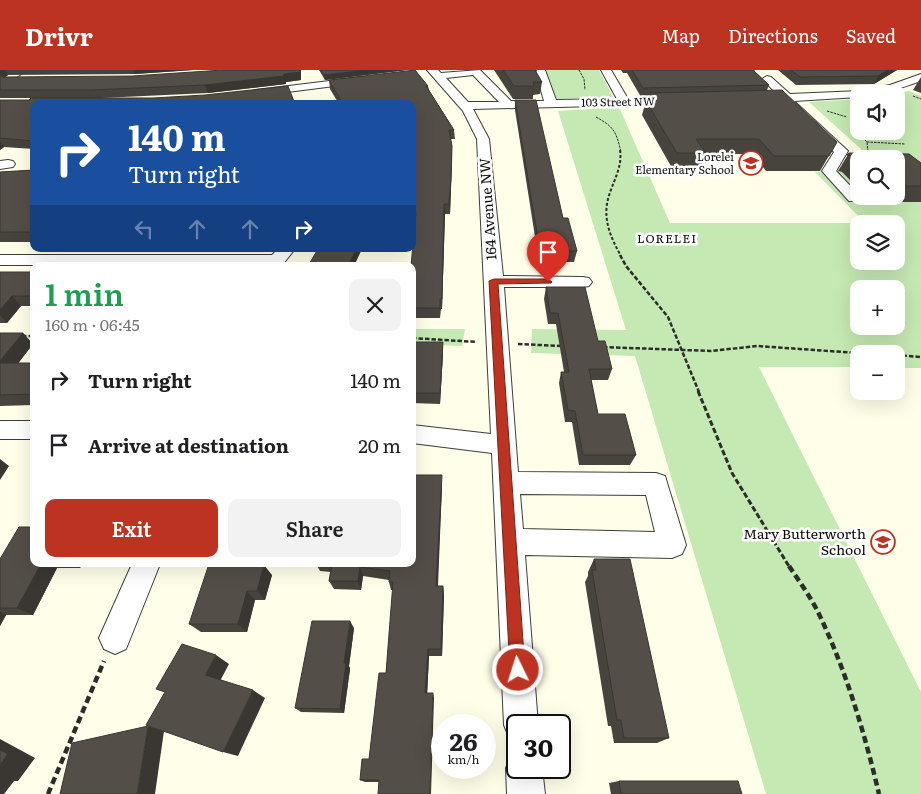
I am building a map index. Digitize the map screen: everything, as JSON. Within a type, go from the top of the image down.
[{"type":"street","points":[[432,73],[490,70]]},
{"type":"street","points":[[540,70],[551,104]]},
{"type":"street","points":[[606,70],[624,102]]},
{"type":"street","points":[[476,72],[508,105]]},
{"type":"street","name":"164 Avenue NW","points":[[432,73],[467,106],[475,118],[483,139],[494,281],[520,714]]},
{"type":"street","points":[[4,82],[25,75]]},
{"type":"street","points":[[245,94],[311,91],[376,78]]},
{"type":"street","points":[[767,78],[788,98],[788,102],[840,151],[829,171],[850,194]]},
{"type":"street","points":[[901,85],[920,78]]},
{"type":"street","points":[[742,99],[850,95]]},
{"type":"street","name":"103 Street NW","points":[[467,106],[693,100]]},
{"type":"street","points":[[0,260],[282,254]]},
{"type":"street","points":[[494,281],[583,282]]},
{"type":"street","points":[[0,430],[30,430]]},
{"type":"street","points":[[416,434],[504,445]]},
{"type":"street","points":[[506,483],[656,484],[672,545],[510,542]]},
{"type":"street","points":[[114,638],[145,567]]},
{"type":"street","points":[[525,779],[526,794]]},
{"type":"path","points":[[579,70],[586,84],[584,98],[586,103],[594,116],[610,125],[617,134],[621,152],[620,167],[607,204],[608,230],[626,266],[668,317],[732,473],[818,611],[842,667],[864,732],[879,794]]},
{"type":"path","points":[[866,140],[868,142],[905,144]]},
{"type":"path","points":[[867,150],[868,142]]},
{"type":"path","points":[[17,336],[30,336]]},
{"type":"path","points":[[416,338],[565,346]]},
{"type":"path","points":[[594,347],[711,351],[758,346],[850,352]]},
{"type":"path","points":[[905,356],[921,357]]},
{"type":"path","points":[[48,794],[114,638]]},
{"type":"green space","points":[[546,70],[599,70],[613,97],[554,99]]},
{"type":"green space","points":[[909,91],[921,96],[921,368],[905,368],[905,345],[850,345],[850,367],[759,367],[921,692],[921,794],[766,794],[635,356],[531,353],[532,329],[626,330],[558,111],[619,107],[670,223],[850,223],[850,270],[905,270],[905,215],[857,215],[815,172],[841,171],[845,167],[850,167],[850,205],[905,205],[905,150],[862,150],[851,140],[905,140],[905,92]]},
{"type":"green space","points":[[850,100],[850,139],[809,102]]},
{"type":"green space","points":[[416,329],[465,329],[462,346],[416,344]]},
{"type":"building","points":[[223,70],[300,70],[300,72],[284,74],[284,76],[205,85],[92,90],[0,90],[0,75],[3,77],[132,76]]},
{"type":"building","points":[[321,70],[367,70],[324,75]]},
{"type":"building","points":[[415,70],[428,86],[426,86],[454,130],[449,130],[452,146],[451,179],[449,204],[444,204],[442,299],[440,299],[440,308],[416,308],[416,262],[411,262],[412,252],[416,252],[416,100],[341,100],[329,80]]},
{"type":"building","points":[[503,70],[535,70],[542,82],[533,82],[534,86],[514,86]]},
{"type":"building","points":[[632,70],[753,70],[769,85],[643,88]]},
{"type":"building","points":[[791,70],[888,70],[878,76],[800,77]]},
{"type":"building","points":[[288,86],[293,100],[30,100],[30,141],[0,138],[0,100],[29,100],[31,98],[153,98],[205,95]]},
{"type":"building","points":[[782,90],[837,142],[829,156],[774,156],[759,139],[696,139],[706,153],[677,153],[646,101],[655,101],[650,93]]},
{"type":"building","points":[[515,100],[536,100],[563,218],[568,218],[577,251],[540,251]]},
{"type":"building","points":[[905,154],[909,154],[921,163],[921,186],[905,186]]},
{"type":"building","points":[[30,170],[30,232],[0,232],[0,172]]},
{"type":"building","points":[[316,252],[355,252],[350,262],[310,262]]},
{"type":"building","points":[[0,272],[30,272],[30,296],[12,296],[0,310]]},
{"type":"building","points":[[546,287],[585,287],[598,341],[605,341],[612,369],[589,369],[598,414],[625,414],[636,455],[583,455],[575,411],[568,410],[561,372],[569,372],[558,313],[550,313]]},
{"type":"building","points":[[0,333],[23,333],[0,361]]},
{"type":"building","points":[[416,342],[443,342],[440,393],[416,393]]},
{"type":"building","points":[[0,363],[30,363],[30,394],[0,395]]},
{"type":"building","points":[[416,475],[442,475],[436,586],[443,586],[441,649],[428,649],[425,693],[433,693],[430,794],[378,794],[379,780],[360,780],[362,759],[369,759],[379,673],[386,673],[393,582],[389,582],[390,571],[360,567],[416,567]]},
{"type":"building","points":[[19,527],[30,527],[30,567],[39,567],[17,608],[0,608],[0,559]]},
{"type":"building","points":[[594,559],[630,559],[669,738],[624,738],[621,720],[617,720],[592,570],[596,570]]},
{"type":"building","points":[[208,567],[263,567],[257,591],[247,591],[238,624],[189,624]]},
{"type":"building","points":[[331,567],[360,567],[358,581],[329,581]]},
{"type":"building","points":[[312,621],[350,621],[340,709],[295,708]]},
{"type":"building","points":[[182,644],[216,655],[205,675],[253,690],[223,752],[146,725],[165,692],[156,689]]},
{"type":"building","points":[[148,726],[137,794],[60,794],[72,743]]},
{"type":"building","points":[[0,750],[8,754],[0,765]]},
{"type":"building","points":[[619,781],[738,781],[742,794],[621,794]]},
{"type":"place","name":"Lorelei Elementary School","points":[[751,163]]},
{"type":"place","name":"Mary Butterworth School","points":[[883,542]]},
{"type":"district","name":"LORELEI","points":[[667,239]]},
{"type":"route","points":[[518,670],[494,281],[548,282]]}]
